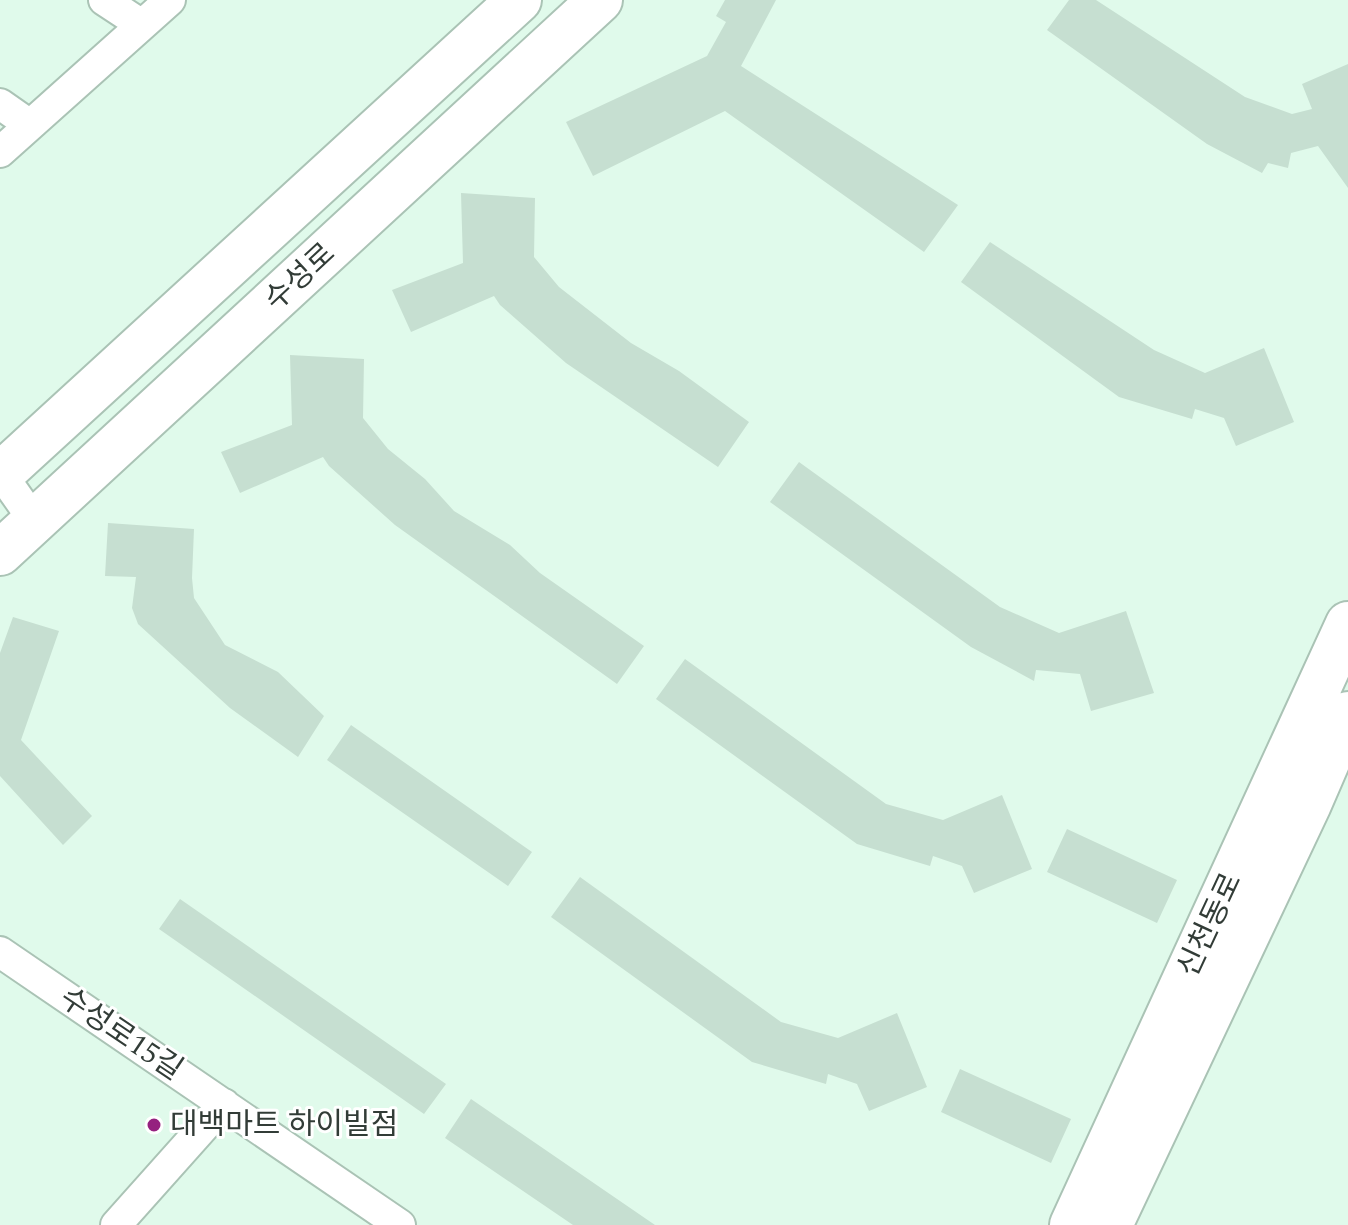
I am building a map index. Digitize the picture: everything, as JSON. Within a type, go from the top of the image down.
[{"type":"main road","name":"수성로","points":[[0,474],[519,0]]},
{"type":"main road","name":"수성로","points":[[0,553],[600,0]]},
{"type":"main road","name":"신천동로","points":[[1072,1225],[1348,624]]},
{"type":"main road","name":"신천동로","points":[[1110,1225],[1309,804],[1348,714]]},
{"type":"street","points":[[104,0],[142,25]]},
{"type":"street","points":[[0,152],[170,0]]},
{"type":"street","points":[[0,104],[30,125]]},
{"type":"street","points":[[0,474],[35,522]]},
{"type":"street","name":"수성로15길","points":[[0,952],[400,1225]]},
{"type":"street","points":[[116,1225],[224,1104]]},
{"type":"building","points":[[725,0],[776,0],[741,66],[958,205],[924,252],[725,111],[593,176],[566,122],[707,56],[726,22],[716,16]]},
{"type":"building","points":[[1069,0],[1096,0],[1245,97],[1292,114],[1312,109],[1302,84],[1348,64],[1348,188],[1318,146],[1291,153],[1288,168],[1268,163],[1262,173],[1207,144],[1047,30]]},
{"type":"building","points":[[461,193],[535,198],[534,257],[559,287],[631,343],[679,371],[749,422],[718,467],[566,363],[500,305],[494,296],[411,332],[392,290],[463,263]]},
{"type":"building","points":[[990,242],[1154,350],[1205,373],[1264,348],[1294,422],[1236,446],[1224,418],[1195,409],[1192,419],[1119,397],[961,282]]},
{"type":"building","points":[[290,355],[364,359],[363,418],[388,449],[425,479],[454,511],[510,545],[540,573],[644,646],[617,684],[395,525],[329,466],[323,457],[240,493],[221,452],[292,425]]},
{"type":"building","points":[[799,462],[1000,607],[1059,633],[1126,611],[1154,693],[1091,711],[1080,674],[1036,670],[1034,681],[971,647],[770,502]]},
{"type":"building","points":[[108,523],[194,529],[194,598],[225,645],[278,672],[324,716],[298,757],[230,708],[138,624],[132,608],[136,577],[105,576]]},
{"type":"building","points":[[13,617],[59,631],[21,740],[92,816],[63,845],[0,776],[0,653]]},
{"type":"building","points":[[685,659],[886,804],[943,820],[1002,795],[1032,869],[974,893],[962,866],[933,856],[930,866],[857,844],[656,699]]},
{"type":"building","points":[[351,725],[532,852],[508,886],[327,760]]},
{"type":"building","points":[[1067,829],[1177,880],[1157,923],[1047,872]]},
{"type":"building","points":[[580,877],[781,1022],[838,1038],[897,1013],[927,1087],[869,1111],[857,1084],[828,1074],[826,1084],[752,1062],[551,917]]},
{"type":"building","points":[[180,899],[446,1084],[424,1114],[159,929]]},
{"type":"building","points":[[960,1069],[1071,1119],[1051,1163],[941,1112]]},
{"type":"building","points":[[471,1099],[655,1225],[573,1225],[445,1138]]},
{"type":"place","name":"대백마트 하이빌점","points":[[154,1125]]}]
